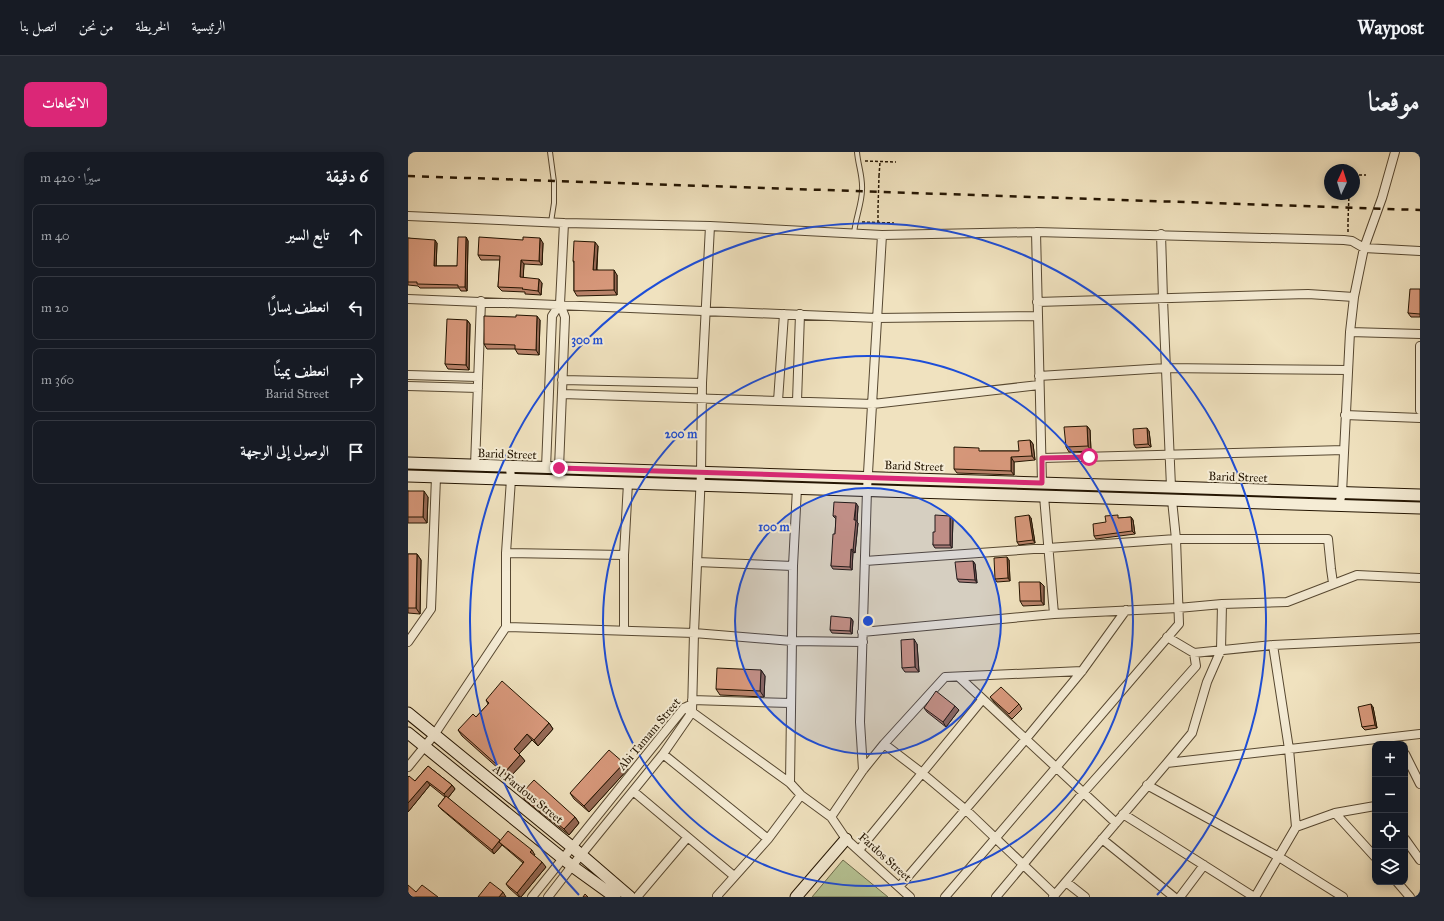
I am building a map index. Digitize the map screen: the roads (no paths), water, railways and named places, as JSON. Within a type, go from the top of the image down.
[{"type":"main road","name":"Barid Street","points":[[408,464],[1420,495]]},
{"type":"main road","name":"Barid Street","points":[[408,476],[1420,508]]},
{"type":"main road","name":"Al Fardous Street","points":[[408,713],[434,736],[572,847],[630,897]]},
{"type":"main road","points":[[408,734],[572,866],[616,897]]},
{"type":"main road","name":"Fardos Street","points":[[796,897],[846,839]]},
{"type":"street","points":[[1339,505],[1342,493],[1350,332],[1354,297],[1364,248],[1382,198],[1395,152]]},
{"type":"street","points":[[408,216],[564,223],[710,226],[882,235],[1036,232],[1161,234],[1352,241],[1364,248],[1420,252]]},
{"type":"street","points":[[559,468],[565,317],[560,304],[564,223]]},
{"type":"street","points":[[710,226],[702,383],[701,485],[692,701],[790,703]]},
{"type":"street","points":[[1036,232],[1042,483]]},
{"type":"street","points":[[1161,234],[1172,487]]},
{"type":"street","points":[[863,770],[860,722],[867,490],[869,478],[882,235]]},
{"type":"street","points":[[1037,302],[1308,294],[1354,297]]},
{"type":"street","points":[[408,299],[877,318],[1038,316]]},
{"type":"street","points":[[475,466],[481,301]]},
{"type":"street","points":[[546,468],[552,316],[560,304]]},
{"type":"street","points":[[778,401],[784,314]]},
{"type":"street","points":[[797,402],[800,314]]},
{"type":"street","points":[[1350,332],[1420,334]]},
{"type":"street","points":[[1420,346],[1420,410]]},
{"type":"street","points":[[1039,376],[1166,368],[1348,370]]},
{"type":"street","points":[[408,375],[478,377]]},
{"type":"street","points":[[562,380],[702,383]]},
{"type":"street","points":[[562,394],[873,404],[1039,385]]},
{"type":"street","points":[[408,386],[478,388]]},
{"type":"street","points":[[1345,415],[1420,418]]},
{"type":"street","points":[[1042,458],[1344,450]]},
{"type":"street","points":[[408,767],[434,736],[506,627],[506,554],[511,479],[510,467]]},
{"type":"street","points":[[408,642],[431,609],[436,477]]},
{"type":"street","points":[[624,630],[624,555],[628,483]]},
{"type":"street","points":[[790,783],[793,566],[797,488]]},
{"type":"street","points":[[1044,496],[1054,614]]},
{"type":"street","points":[[945,897],[1179,624],[1176,539],[1172,500]]},
{"type":"street","points":[[865,561],[1176,539],[1328,539],[1333,583]]},
{"type":"street","points":[[506,554],[624,555]]},
{"type":"street","points":[[697,562],[793,566]]},
{"type":"street","points":[[862,632],[1054,614],[1178,608],[1222,604],[1288,602],[1333,583],[1357,575],[1420,578]]},
{"type":"street","points":[[884,744],[922,773],[966,810],[996,837],[1054,896],[1192,733],[1206,682],[1222,650],[1222,604]]},
{"type":"street","points":[[899,887],[966,810],[1082,671],[1126,610]]},
{"type":"street","points":[[506,627],[694,633],[792,641],[863,642]]},
{"type":"street","points":[[1167,637],[1194,654],[1273,645],[1420,638]]},
{"type":"street","points":[[1123,814],[1254,897],[1296,827],[1289,749],[1273,645]]},
{"type":"street","points":[[996,897],[1083,793],[1196,666],[1194,654]]},
{"type":"street","points":[[831,817],[863,770],[884,744],[945,677],[1082,671]]},
{"type":"street","points":[[959,677],[1116,823]]},
{"type":"street","points":[[859,850],[982,700]]},
{"type":"street","name":"Abi Tamam Street","points":[[532,897],[684,708],[692,701]]},
{"type":"street","name":"Abi Tamam Street","points":[[548,897],[580,855],[663,754],[692,712],[692,701]]},
{"type":"street","points":[[684,708],[692,712],[790,783],[801,795],[831,817],[846,839]]},
{"type":"street","points":[[1167,762],[1289,749],[1398,740],[1420,734]]},
{"type":"street","points":[[663,754],[768,839]]},
{"type":"street","points":[[1408,760],[1420,784]]},
{"type":"street","points":[[1147,785],[1279,857],[1343,897]]},
{"type":"street","points":[[633,791],[734,876]]},
{"type":"street","points":[[718,897],[717,896],[734,876],[768,839],[801,795]]},
{"type":"street","points":[[1296,827],[1335,813],[1372,807]]},
{"type":"street","points":[[1335,813],[1372,854]]},
{"type":"street","points":[[637,897],[687,838]]},
{"type":"street","name":"Fardos Street","points":[[846,839],[910,897]]},
{"type":"street","points":[[1102,839],[1174,897]]},
{"type":"street","points":[[1408,846],[1420,860]]},
{"type":"street","points":[[1180,897],[1204,865]]},
{"type":"street","points":[[1066,882],[1085,897]]},
{"type":"street","points":[[1400,885],[1410,897]]},
{"type":"lane","points":[[550,152],[554,182],[554,203],[551,222]]},
{"type":"lane","points":[[854,234],[855,222],[862,192],[862,180],[857,152]]},
{"type":"railway","points":[[408,176],[1420,210]]}]
